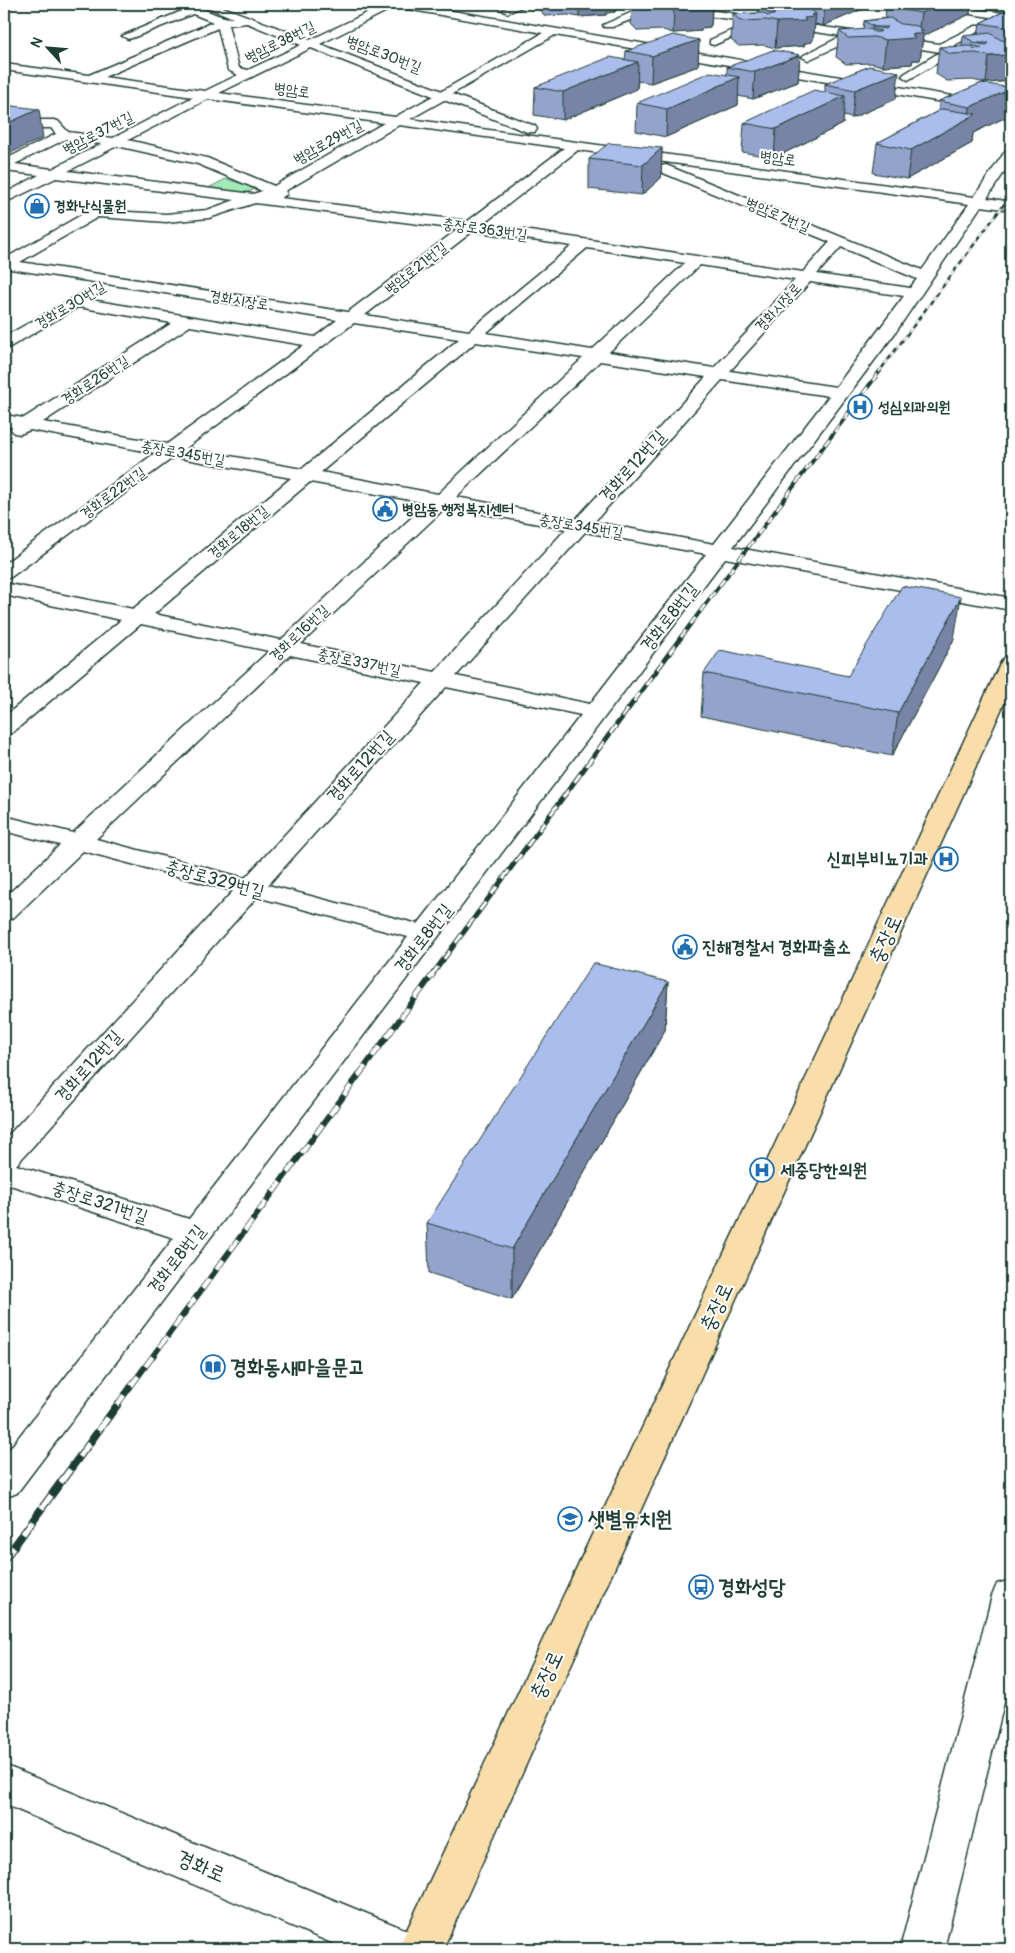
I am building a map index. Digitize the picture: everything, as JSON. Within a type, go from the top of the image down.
[{"type":"main road","name":"충장로","points":[[420,1949],[1011,664]]},
{"type":"street","name":"병암로30번길","points":[[206,4],[444,95]]},
{"type":"street","points":[[401,4],[1011,110]]},
{"type":"street","name":"병암로38번길","points":[[206,95],[401,4]]},
{"type":"street","points":[[507,10],[524,4]]},
{"type":"street","points":[[608,25],[654,4],[941,48],[947,54],[908,76]]},
{"type":"street","points":[[924,7],[1011,17]]},
{"type":"street","points":[[128,36],[193,10],[222,22]]},
{"type":"street","points":[[91,79],[222,22],[251,20]]},
{"type":"street","points":[[714,42],[762,21]]},
{"type":"street","points":[[222,22],[234,70],[249,74]]},
{"type":"street","points":[[941,48],[979,28]]},
{"type":"street","points":[[866,36],[883,29]]},
{"type":"street","points":[[399,121],[554,31]]},
{"type":"street","points":[[808,57],[854,35]]},
{"type":"street","name":"병암로","points":[[4,67],[1011,206]]},
{"type":"street","name":"병암로37번길","points":[[4,199],[206,95]]},
{"type":"street","name":"병암로","points":[[444,95],[575,146]]},
{"type":"street","name":"병암로29번길","points":[[274,192],[399,121]]},
{"type":"street","points":[[4,124],[54,124],[64,135]]},
{"type":"street","points":[[4,166],[64,135],[116,142],[202,161],[274,192],[313,206]]},
{"type":"street","name":"병암로21번길","points":[[352,317],[575,146]]},
{"type":"street","name":"병암로7번길","points":[[630,153],[925,277]]},
{"type":"street","points":[[841,393],[914,293],[1011,153]]},
{"type":"street","name":"충장로363번길","points":[[4,166],[250,200],[470,226],[914,293]]},
{"type":"street","name":"경화시장로","points":[[4,264],[95,213],[166,218],[209,214],[274,192]]},
{"type":"street","name":"경화시장로","points":[[716,373],[839,241]]},
{"type":"street","points":[[472,336],[584,243]]},
{"type":"street","points":[[595,355],[698,260]]},
{"type":"street","name":"경화시장로","points":[[4,264],[841,393]]},
{"type":"street","name":"경화로30번길","points":[[4,344],[111,280]]},
{"type":"street","points":[[75,302],[318,342]]},
{"type":"street","name":"경화로22번길","points":[[4,573],[352,317]]},
{"type":"street","name":"경화로26번길","points":[[4,440],[186,321]]},
{"type":"street","name":"경화로18번길","points":[[4,728],[472,336]]},
{"type":"street","name":"경화로16번길","points":[[4,912],[595,355]]},
{"type":"street","name":"경화로12번길","points":[[4,1159],[716,373]]},
{"type":"street","name":"경화로8번길","points":[[4,1483],[841,393]]},
{"type":"street","name":"충장로345번길","points":[[4,420],[1011,604]]},
{"type":"street","name":"충장로337번길","points":[[4,589],[597,712]]},
{"type":"street","name":"충장로329번길","points":[[4,823],[426,934]]},
{"type":"street","name":"충장로321번길","points":[[4,1172],[196,1233]]},
{"type":"street","points":[[922,1949],[1011,1596]]},
{"type":"street","name":"경화로","points":[[4,1784],[398,1949]]},
{"type":"green space","points":[[226,179],[257,188],[241,195],[206,189]]},
{"type":"building","points":[[637,4],[701,4],[703,6],[639,6]]},
{"type":"building","points":[[788,4],[794,8],[810,9],[816,14],[811,15],[814,17],[804,18],[806,21],[777,22],[766,20],[741,21],[733,14],[764,13],[767,16],[775,14],[767,13],[767,11],[779,12],[782,10],[769,11],[759,5]]},
{"type":"building","points":[[894,4],[941,4],[921,13],[886,7]]},
{"type":"building","points":[[1011,8],[1011,28],[980,23]]},
{"type":"building","points":[[890,18],[901,24],[917,26],[924,31],[919,31],[923,34],[912,34],[915,38],[886,40],[874,37],[848,38],[839,31],[870,29],[874,32],[880,32],[872,29],[872,27],[885,29],[888,27],[875,27],[864,21]]},
{"type":"building","points":[[990,33],[1001,40],[1011,41],[1011,55],[950,54],[939,47],[971,46],[975,49],[982,48],[972,45],[972,43],[987,45],[989,43],[976,43],[963,36]]},
{"type":"building","points":[[673,35],[699,40],[652,56],[626,51]]},
{"type":"building","points":[[773,50],[800,55],[755,72],[727,67]]},
{"type":"building","points":[[610,57],[638,62],[563,92],[535,87]]},
{"type":"building","points":[[870,66],[899,72],[855,90],[825,84]]},
{"type":"building","points":[[710,72],[739,77],[667,109],[637,103]]},
{"type":"building","points":[[982,83],[1011,89],[970,107],[939,101]]},
{"type":"building","points":[[814,90],[845,96],[776,129],[744,123]]},
{"type":"building","points":[[4,105],[39,109],[4,125]]},
{"type":"building","points":[[942,109],[976,114],[911,150],[877,143]]},
{"type":"building","points":[[609,143],[662,148],[643,165],[589,159]]},
{"type":"building","points":[[902,586],[961,597],[898,713],[704,673],[720,650],[848,676]]},
{"type":"building","points":[[593,963],[668,982],[512,1249],[427,1223]]},
{"type":"railway","points":[[879,372],[1011,195]]},
{"type":"railway","points":[[681,637],[880,371]]},
{"type":"railway","points":[[432,975],[682,636]]},
{"type":"railway","points":[[117,1405],[433,974]]},
{"type":"railway","points":[[4,1560],[118,1404]]},
{"type":"place","name":"경화난식물원","points":[[37,206]]},
{"type":"place","name":"성심외과의원","points":[[860,407]]},
{"type":"place","name":"병암동 행정복지센터","points":[[385,509]]},
{"type":"place","name":"신피부비뇨기과","points":[[946,859]]},
{"type":"place","name":"진해경찰서 경화파출소","points":[[685,947]]},
{"type":"place","name":"세중당한의원","points":[[762,1170]]},
{"type":"place","name":"경화동새마을문고","points":[[213,1367]]},
{"type":"place","name":"샛별유치원","points":[[570,1519]]},
{"type":"place","name":"경화성당","points":[[701,1587]]}]
